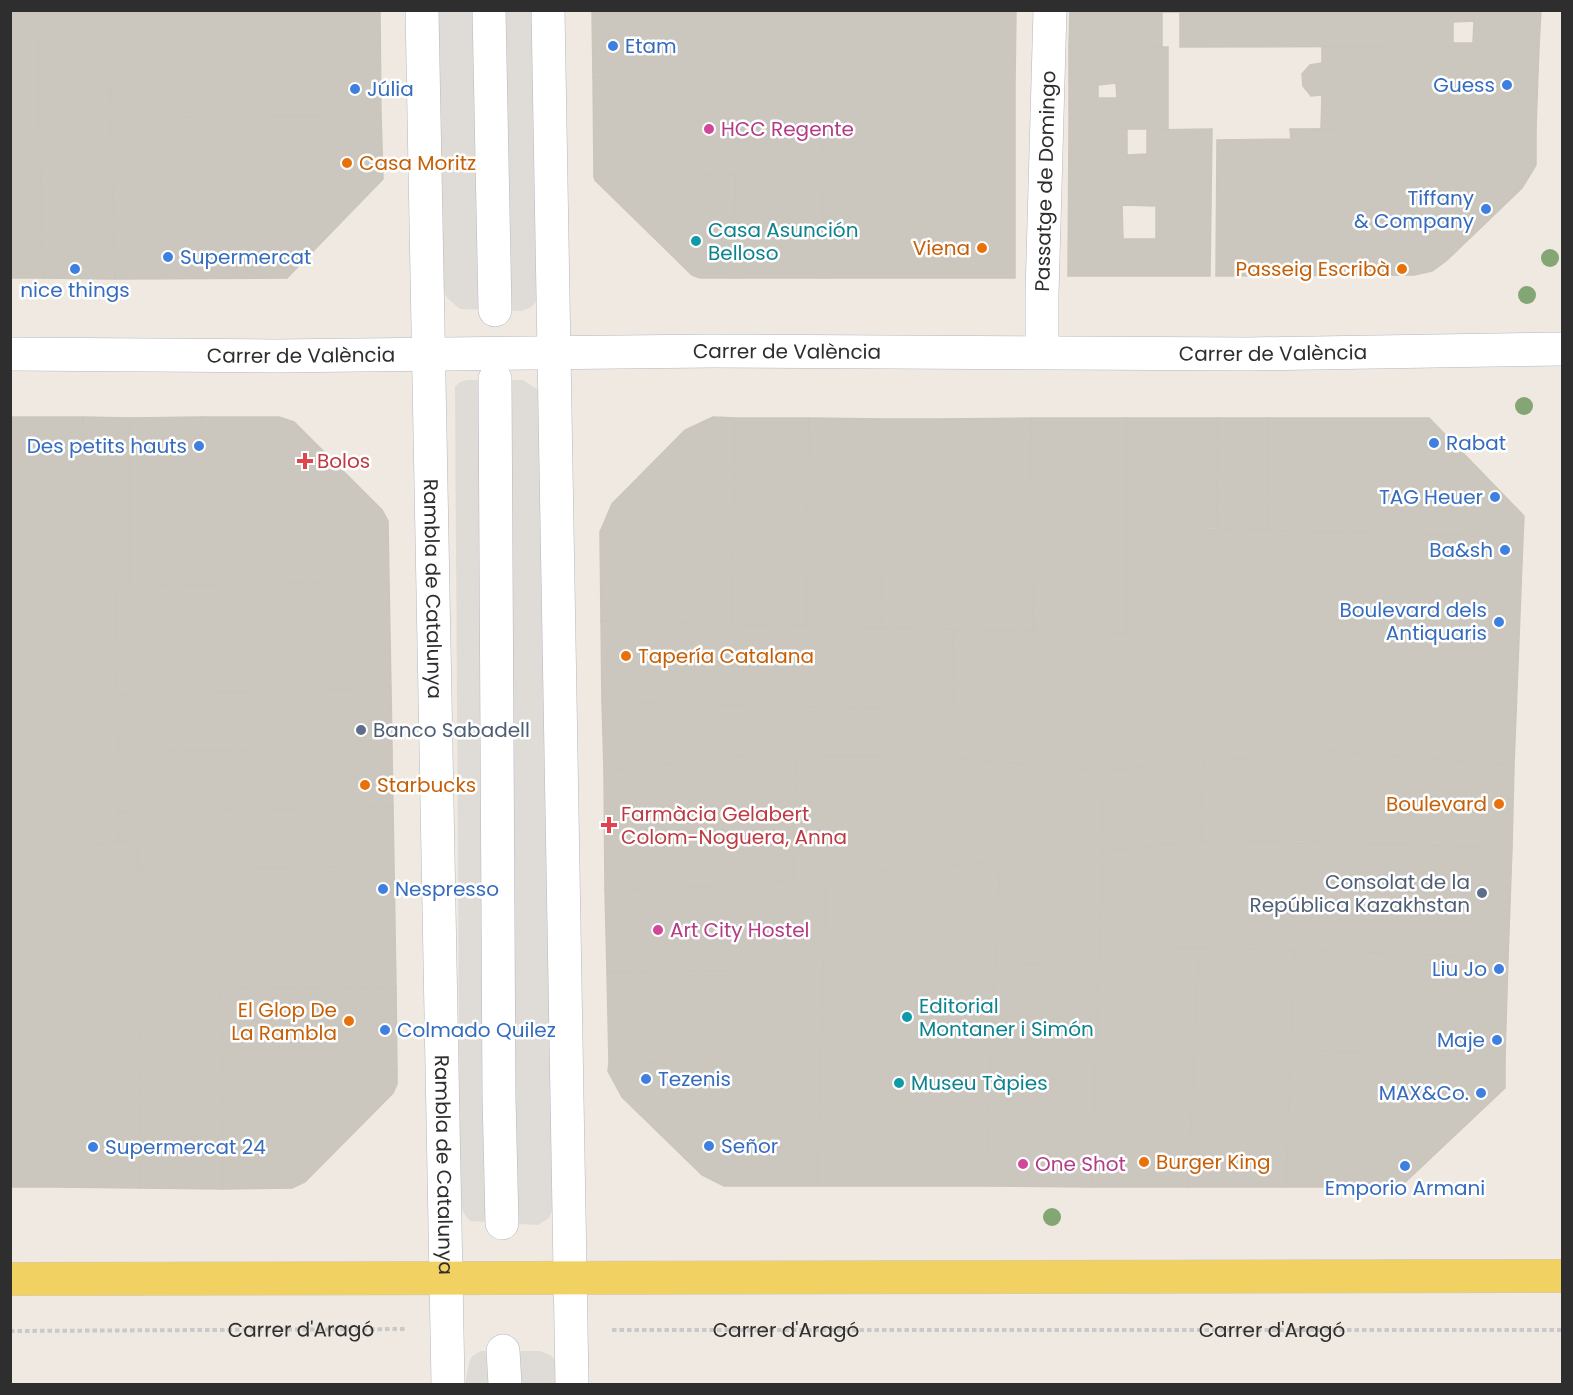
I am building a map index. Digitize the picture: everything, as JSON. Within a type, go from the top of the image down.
[{"type":"main road","points":[[10,1280],[1563,1276]]},
{"type":"street","name":"Rambla de Catalunya","points":[[422,10],[448,1279],[448,1384]]},
{"type":"street","points":[[489,10],[495,310]]},
{"type":"street","points":[[548,10],[572,1384]]},
{"type":"street","name":"Passatge de Domingo","points":[[1042,352],[1050,10]]},
{"type":"street","name":"Carrer de València","points":[[10,354],[275,356],[712,351],[1248,354],[1563,349]]},
{"type":"street","points":[[495,379],[499,1085],[502,1223]]},
{"type":"street","points":[[503,1351],[505,1384]]},
{"type":"path","name":"Carrer d'Aragó","points":[[10,1331],[447,1329]]},
{"type":"path","name":"Carrer d'Aragó","points":[[572,1330],[1563,1330]]},
{"type":"shaded area","points":[[436,11],[537,11],[537,301],[530,308],[521,311],[460,309],[447,298],[441,285]]},
{"type":"shaded area","points":[[467,380],[523,380],[537,389],[539,395],[554,1207],[549,1218],[538,1225],[470,1221],[463,1212],[460,1194],[455,387]]},
{"type":"shaded area","points":[[481,1351],[540,1351],[550,1355],[556,1361],[560,1384],[465,1384],[472,1356]]},
{"type":"building","points":[[10,10],[37,10],[43,278],[10,278]]},
{"type":"building","points":[[37,10],[380,10],[381,115],[111,118],[111,89],[39,89]]},
{"type":"building","points":[[592,10],[824,10],[824,77],[593,77]]},
{"type":"building","points":[[824,10],[1016,10],[1015,83],[824,83]]},
{"type":"building","points":[[1070,10],[1180,10],[1180,12],[1162,12],[1162,47],[1069,48]]},
{"type":"building","points":[[1180,10],[1541,10],[1539,46],[1180,47]],"holes":[[[1474,21],[1473,43],[1453,43],[1453,22]]]},
{"type":"building","points":[[1539,46],[1536,128],[1321,129],[1322,95],[1311,96],[1303,86],[1302,74],[1310,65],[1322,63],[1322,47]]},
{"type":"building","points":[[1168,47],[1168,129],[1069,129],[1069,48]],"holes":[[[1116,83],[1117,98],[1098,98],[1098,85]]]},
{"type":"building","name":"HCC Regente","points":[[593,77],[824,77],[823,175],[594,176]]},
{"type":"building","points":[[824,83],[1015,83],[1015,278],[824,278]]},
{"type":"building","points":[[39,89],[111,89],[115,279],[43,278]]},
{"type":"building","points":[[381,115],[383,179],[287,278],[115,279],[111,118]]},
{"type":"building","points":[[1536,128],[1536,165],[1522,188],[1446,261],[1432,271],[1414,275],[1216,276],[1217,140],[1291,139],[1290,129]]},
{"type":"building","points":[[1069,129],[1127,129],[1127,155],[1147,154],[1147,130],[1212,129],[1210,276],[1068,276]],"holes":[[[1122,205],[1156,206],[1156,239],[1123,239]]]},
{"type":"building","points":[[735,175],[823,175],[824,278],[736,278]]},
{"type":"building","name":"Casa Asunción Belloso","points":[[735,175],[736,278],[700,278],[692,275],[595,180],[594,176]]},
{"type":"building","points":[[10,417],[83,417],[84,446],[88,447],[88,587],[116,587],[119,841],[10,857]]},
{"type":"building","points":[[83,417],[129,418],[129,587],[88,587],[88,447],[84,446]]},
{"type":"building","points":[[202,417],[202,585],[129,587],[129,418]]},
{"type":"building","points":[[202,417],[279,417],[294,422],[382,510],[388,521],[389,581],[202,585]]},
{"type":"building","points":[[713,417],[735,418],[732,625],[601,621],[600,532],[612,504],[685,430]]},
{"type":"building","points":[[735,418],[809,418],[807,626],[732,625]]},
{"type":"building","points":[[809,418],[883,419],[882,628],[807,626]]},
{"type":"building","points":[[1031,418],[1033,631],[938,629],[938,419]]},
{"type":"building","points":[[1031,418],[1127,418],[1127,633],[1033,631]]},
{"type":"building","points":[[1127,418],[1218,418],[1217,528],[1127,527]]},
{"type":"building","points":[[1218,418],[1268,418],[1269,530],[1217,528]]},
{"type":"building","points":[[1268,418],[1429,418],[1524,516],[1523,537],[1269,530]]},
{"type":"building","points":[[883,419],[938,419],[938,629],[882,628]]},
{"type":"building","points":[[1127,527],[1523,537],[1514,765],[1307,749],[1305,757],[1211,760],[1105,771],[952,758],[953,630],[1127,633]]},
{"type":"building","points":[[389,581],[391,688],[117,695],[116,587]]},
{"type":"building","points":[[601,621],[953,630],[952,710],[602,702]]},
{"type":"building","points":[[391,688],[392,749],[118,752],[117,695]]},
{"type":"building","points":[[602,702],[952,710],[952,758],[757,754],[604,771]]},
{"type":"building","points":[[392,749],[393,807],[118,812],[118,752]]},
{"type":"building","points":[[1307,749],[1514,765],[1512,848],[1303,841],[1201,841],[1203,760],[1305,757]]},
{"type":"building","points":[[757,754],[796,755],[793,880],[733,886],[605,890],[604,771]]},
{"type":"building","points":[[796,755],[952,758],[1105,771],[1099,966],[995,963],[1000,861],[793,880]]},
{"type":"building","points":[[1203,760],[1201,841],[1101,851],[1105,771]]},
{"type":"building","points":[[393,807],[394,866],[138,870],[138,839],[119,841],[118,812]]},
{"type":"building","points":[[138,839],[140,1188],[56,1187],[56,850]]},
{"type":"building","points":[[1213,840],[1512,848],[1508,958],[1295,950],[1100,947],[1104,851]]},
{"type":"building","points":[[56,850],[56,1187],[10,1187],[10,857]]},
{"type":"building","name":"Editorial Montaner i Simón","points":[[1000,861],[986,1186],[817,1186],[826,876]]},
{"type":"building","points":[[394,866],[396,988],[139,989],[138,870]]},
{"type":"building","points":[[826,876],[823,970],[607,972],[605,890],[733,886]]},
{"type":"building","points":[[1100,947],[1199,948],[1188,1187],[1091,1187]]},
{"type":"building","points":[[1199,948],[1295,950],[1286,1187],[1188,1187]]},
{"type":"building","points":[[1295,950],[1508,958],[1505,1057],[1291,1050]]},
{"type":"building","points":[[995,963],[1099,966],[1091,1187],[986,1186]]},
{"type":"building","points":[[823,970],[820,1064],[609,1063],[607,972]]},
{"type":"building","points":[[396,988],[397,1072],[222,1071],[221,989]]},
{"type":"building","points":[[139,989],[221,989],[223,1189],[140,1188]]},
{"type":"building","points":[[1291,1050],[1505,1057],[1505,1088],[1400,1187],[1286,1187]]},
{"type":"building","points":[[609,1063],[820,1064],[817,1186],[724,1186],[702,1175],[622,1097],[608,1071]]},
{"type":"building","points":[[222,1071],[397,1072],[397,1084],[393,1093],[305,1182],[292,1188],[223,1189]]},
{"type":"place","name":"Etam","points":[[613,46]]},
{"type":"place","name":"Guess","points":[[1507,85]]},
{"type":"place","name":"Júlia","points":[[355,89]]},
{"type":"place","name":"HCC Regente","points":[[709,129]]},
{"type":"place","name":"Casa Moritz","points":[[347,163]]},
{"type":"place","name":"Tiffany & Company","points":[[1486,209]]},
{"type":"place","name":"Casa Asunción Belloso","points":[[696,241]]},
{"type":"place","name":"Viena","points":[[982,248]]},
{"type":"place","name":"Supermercat","points":[[168,257]]},
{"type":"place","name":"nice things","points":[[75,269]]},
{"type":"place","name":"Passeig Escribà","points":[[1402,269]]},
{"type":"place","name":"Rabat","points":[[1434,443]]},
{"type":"place","name":"Des petits hauts","points":[[199,446]]},
{"type":"place","name":"Bolos","points":[[305,461]]},
{"type":"place","name":"TAG Heuer","points":[[1495,497]]},
{"type":"place","name":"Ba&sh","points":[[1505,550]]},
{"type":"place","name":"Boulevard dels Antiquaris","points":[[1499,622]]},
{"type":"place","name":"Tapería Catalana","points":[[626,656]]},
{"type":"place","name":"Banco Sabadell","points":[[361,730]]},
{"type":"place","name":"Starbucks","points":[[365,785]]},
{"type":"place","name":"Boulevard","points":[[1499,804]]},
{"type":"place","name":"Farmàcia Gelabert Colom-Noguera, Anna","points":[[609,825]]},
{"type":"place","name":"Nespresso","points":[[383,889]]},
{"type":"place","name":"Consolat de la República Kazakhstan","points":[[1482,893]]},
{"type":"place","name":"Art City Hostel","points":[[658,930]]},
{"type":"place","name":"Liu Jo","points":[[1499,969]]},
{"type":"place","name":"Editorial Montaner i Simón","points":[[907,1017]]},
{"type":"place","name":"El Glop De La Rambla","points":[[349,1021]]},
{"type":"place","name":"Colmado Quilez","points":[[385,1030]]},
{"type":"place","name":"Maje","points":[[1497,1040]]},
{"type":"place","name":"Tezenis","points":[[646,1079]]},
{"type":"place","name":"Museu Tàpies","points":[[899,1083]]},
{"type":"place","name":"MAX&Co.","points":[[1481,1093]]},
{"type":"place","name":"Señor","points":[[709,1146]]},
{"type":"place","name":"Supermercat 24","points":[[93,1147]]},
{"type":"place","name":"Burger King","points":[[1144,1162]]},
{"type":"place","name":"One Shot","points":[[1023,1164]]},
{"type":"place","name":"Emporio Armani","points":[[1405,1166]]}]
